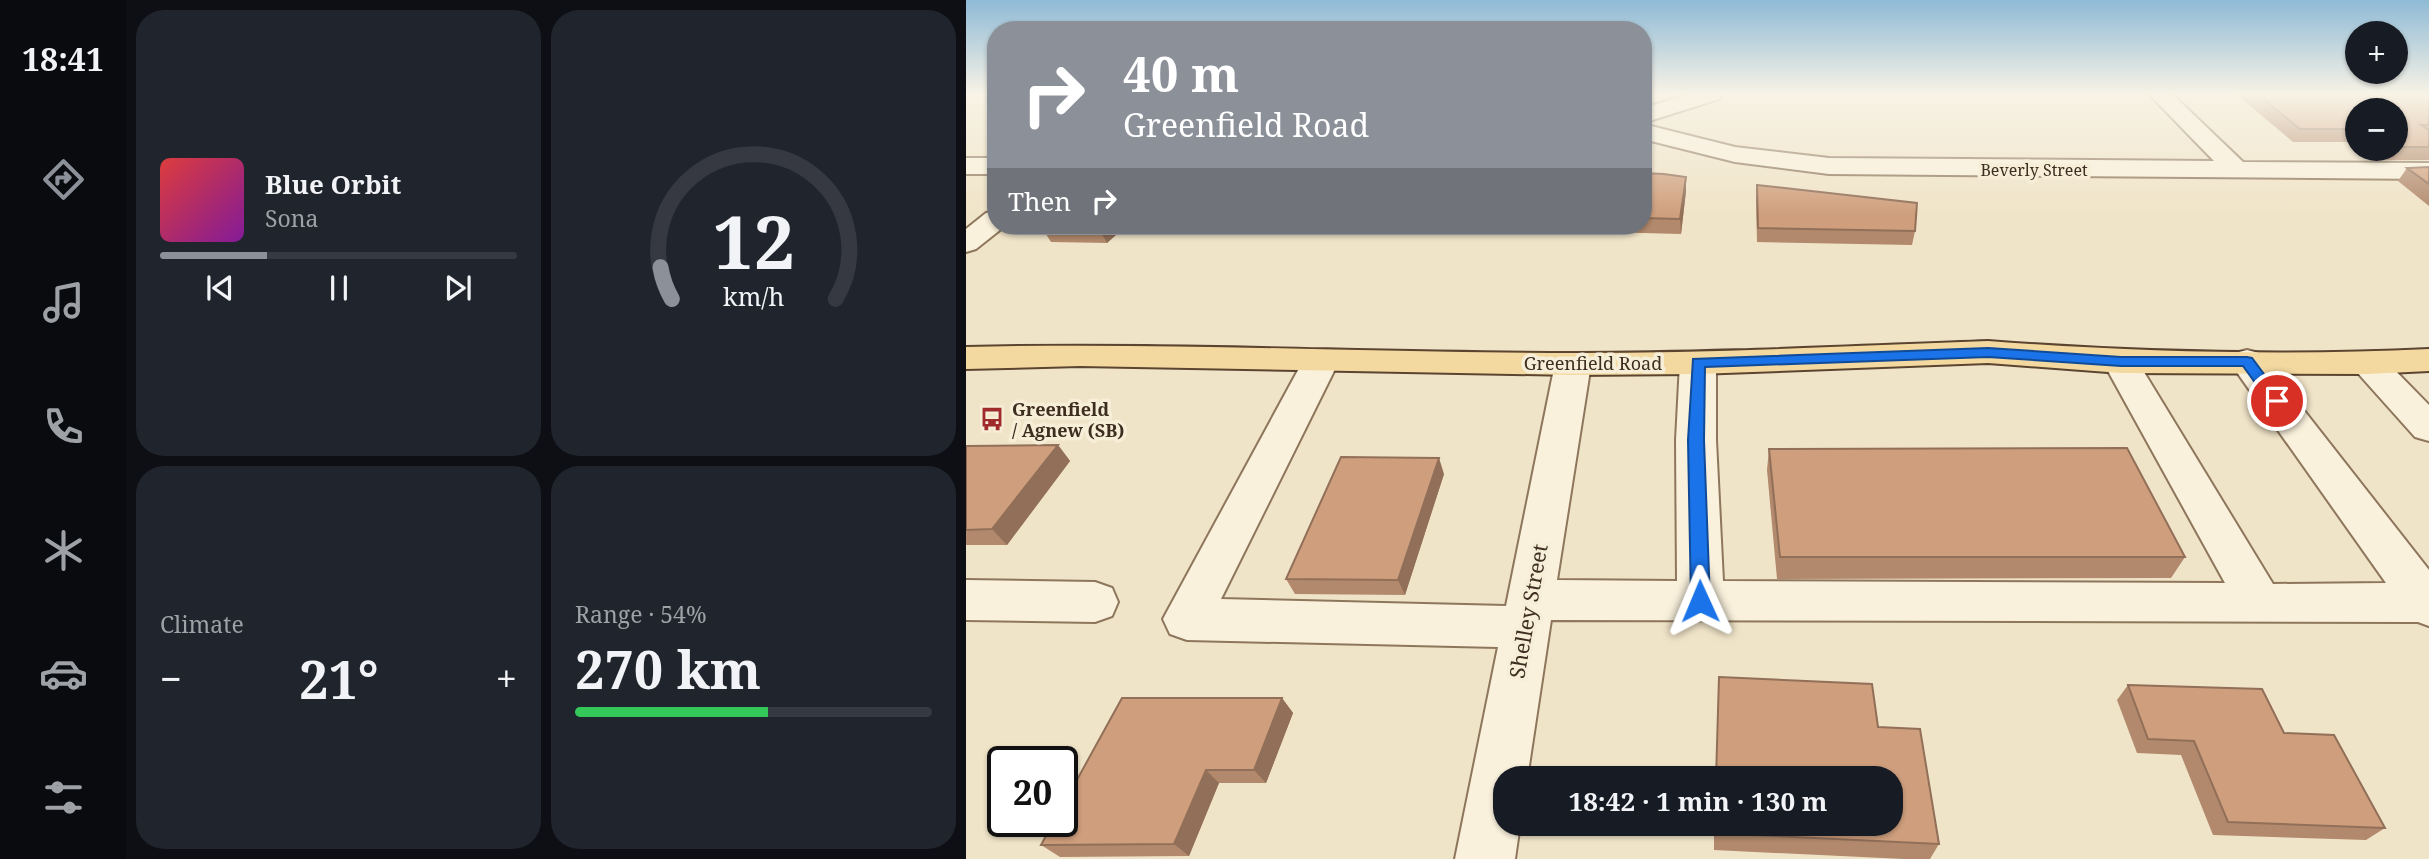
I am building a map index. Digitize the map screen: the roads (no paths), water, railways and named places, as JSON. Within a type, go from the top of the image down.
[{"type":"main road","name":"Greenfield Road","points":[[966,358],[1080,355],[1573,364],[1698,363],[1988,352],[2121,362],[2368,363],[2429,360]]},
{"type":"street","name":"Beverly Street","points":[[1655,134],[1723,152],[1773,161],[1829,166],[2429,172]]},
{"type":"street","points":[[2201,134],[2238,171]]},
{"type":"street","points":[[966,166],[987,166]]},
{"type":"street","points":[[966,243],[987,226]]},
{"type":"street","points":[[1321,361],[1187,618],[1527,613],[1700,601],[2428,603]]},
{"type":"street","points":[[2247,361],[2428,603]]},
{"type":"street","points":[[2121,362],[2260,603]]},
{"type":"street","points":[[1698,363],[1696,440],[1700,601]]},
{"type":"street","points":[[2368,363],[2429,428]]},
{"type":"street","name":"Shelley Street","points":[[1485,859],[1573,364]]},
{"type":"street","points":[[966,600],[1095,601]]},
{"type":"place","name":"Greenfield / Agnew (SB)","points":[[992,419]]}]
